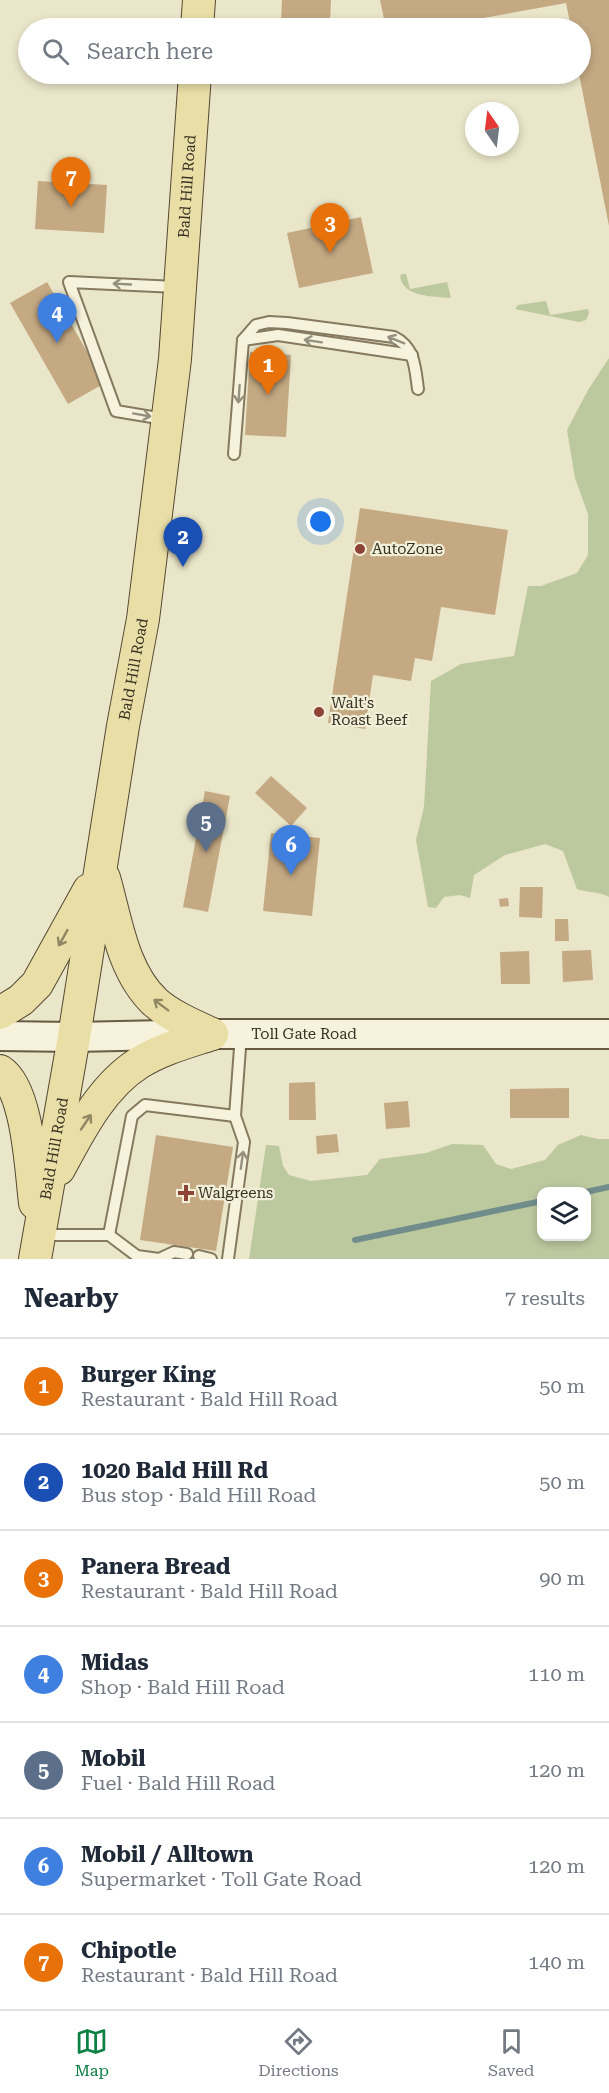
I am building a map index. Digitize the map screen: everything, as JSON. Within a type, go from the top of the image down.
[{"type":"main road","points":[[198,18],[199,0]]},
{"type":"main road","name":"Bald Hill Road","points":[[37,1247],[74,1037],[123,726],[143,619],[168,420],[194,84]]},
{"type":"main road","points":[[0,1013],[21,1000],[37,984],[101,868]]},
{"type":"main road","points":[[101,868],[127,960],[143,988],[156,1002],[185,1022],[227,1034]]},
{"type":"main road","points":[[47,1191],[77,1135],[120,1077],[152,1056],[227,1034]]},
{"type":"main road","name":"Toll Gate Road","points":[[0,1036],[609,1034]]},
{"type":"main road","points":[[0,1071],[5,1074],[18,1096],[23,1112],[37,1247]]},
{"type":"lane","points":[[168,420],[116,411],[69,282],[180,288]]},
{"type":"lane","points":[[234,454],[243,340],[256,326],[269,322],[286,323],[394,337],[403,341],[412,355],[418,389]]},
{"type":"lane","points":[[243,340],[278,336],[412,355]]},
{"type":"lane","points":[[227,1034],[235,1116],[244,1142],[228,1259]]},
{"type":"lane","points":[[109,1235],[132,1116],[145,1105],[235,1116]]},
{"type":"lane","points":[[37,1247],[109,1235],[137,1256],[159,1259],[174,1252],[187,1254]]},
{"type":"lane","points":[[199,1256],[210,1259]]},
{"type":"green space","points":[[406,274],[410,289],[447,282],[451,298],[413,292],[402,283],[400,276]]},
{"type":"green space","points":[[546,301],[550,315],[588,309],[589,313],[586,320],[579,322],[515,309],[518,305]]},
{"type":"green space","points":[[609,358],[609,897],[577,889],[563,851],[545,844],[505,855],[474,875],[470,898],[460,895],[444,897],[436,908],[428,907],[416,840],[424,807],[431,681],[461,664],[514,656],[528,586],[541,586],[577,573],[588,555],[588,514],[575,478],[567,430],[588,390]]},
{"type":"green space","points":[[581,1135],[609,1139],[609,1259],[249,1259],[266,1145],[279,1146],[283,1166],[289,1175],[311,1181],[367,1175],[380,1159],[426,1153],[452,1144],[483,1145],[496,1164],[511,1169],[545,1160],[558,1145]]},
{"type":"building","points":[[282,0],[331,0],[330,18],[281,18]]},
{"type":"building","points":[[380,0],[609,0],[609,226],[581,84],[591,84],[591,18],[569,18],[566,3],[483,18],[384,18]]},
{"type":"building","points":[[38,181],[107,185],[104,233],[35,229]]},
{"type":"building","points":[[361,217],[373,273],[299,288],[287,233]]},
{"type":"building","points":[[47,282],[105,383],[68,404],[10,303]]},
{"type":"building","points":[[250,352],[291,355],[286,437],[245,435]]},
{"type":"building","points":[[360,508],[508,530],[495,615],[441,607],[432,661],[415,658],[411,681],[373,675],[365,729],[328,723]]},
{"type":"building","points":[[271,776],[307,808],[291,826],[255,793]]},
{"type":"building","points":[[205,791],[230,796],[208,912],[183,907]]},
{"type":"building","points":[[271,833],[320,838],[312,916],[263,911]]},
{"type":"building","points":[[520,887],[543,887],[542,918],[519,917]]},
{"type":"building","points":[[508,898],[509,906],[500,907],[499,899]]},
{"type":"building","points":[[555,919],[568,919],[569,941],[555,941]]},
{"type":"building","points":[[591,950],[593,980],[563,982],[562,951]]},
{"type":"building","points":[[529,951],[530,984],[501,984],[500,952]]},
{"type":"building","points":[[315,1082],[316,1120],[289,1120],[289,1083]]},
{"type":"building","points":[[569,1088],[569,1118],[510,1118],[510,1089]]},
{"type":"building","points":[[408,1101],[410,1127],[386,1129],[384,1103]]},
{"type":"building","points":[[337,1134],[339,1152],[317,1154],[316,1136]]},
{"type":"building","name":"Walgreens","points":[[156,1135],[233,1147],[216,1251],[140,1240]]},
{"type":"waterway","points":[[591,1191],[609,1187]]},
{"type":"waterway","points":[[355,1240],[537,1202]]},
{"type":"place","name":"Chipotle","points":[[71,207]]},
{"type":"place","name":"Panera Bread","points":[[330,253]]},
{"type":"place","name":"Midas","points":[[57,343]]},
{"type":"place","name":"Burger King","points":[[268,395]]},
{"type":"place","name":"AutoZone","points":[[360,549]]},
{"type":"place","name":"1020 Bald Hill Rd","points":[[183,567]]},
{"type":"place","name":"Walt's Roast Beef","points":[[319,712]]},
{"type":"place","name":"Mobil","points":[[206,852]]},
{"type":"place","name":"Mobil / Alltown","points":[[291,875]]},
{"type":"place","name":"Walgreens","points":[[186,1193]]}]
